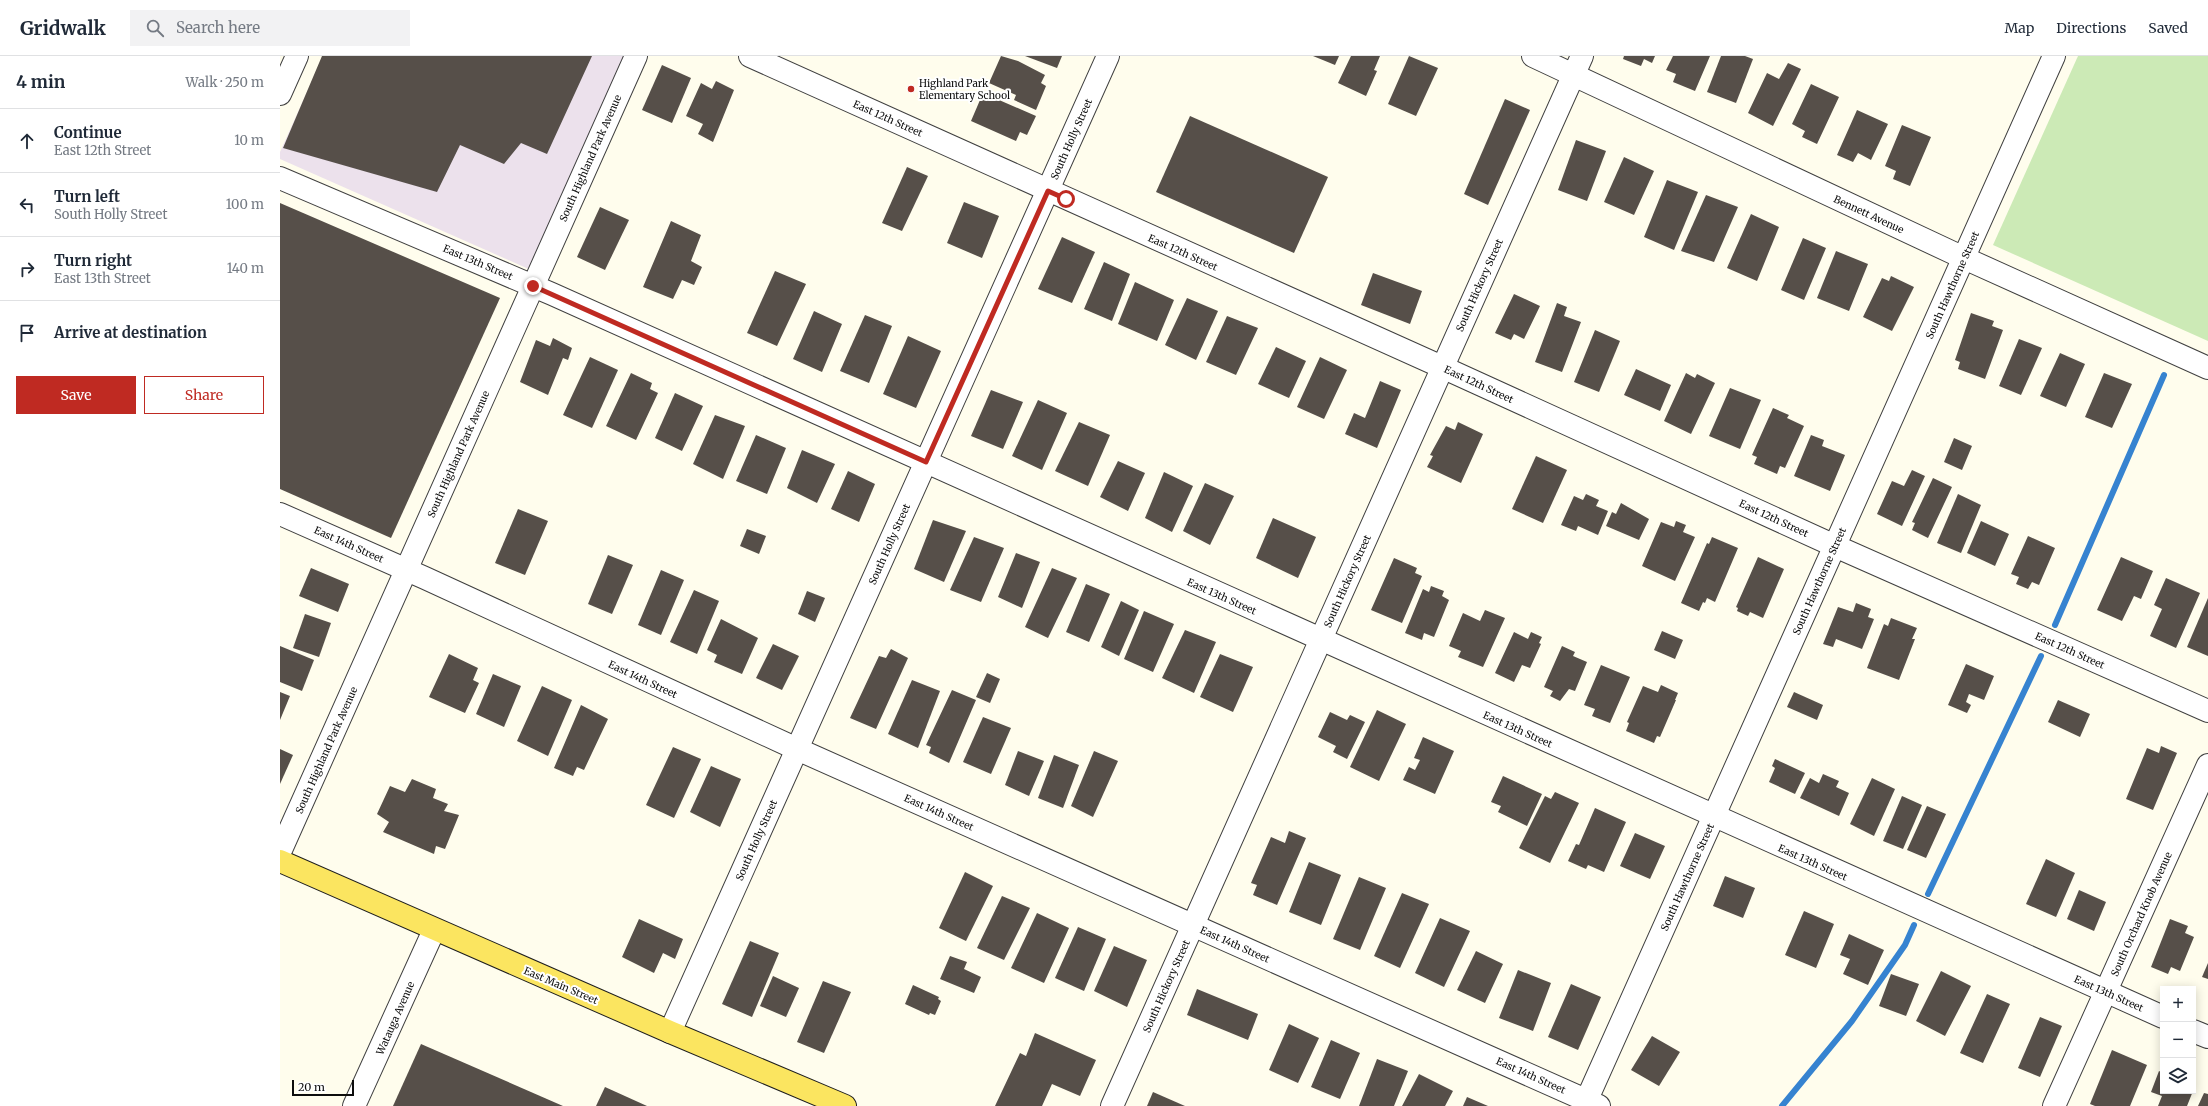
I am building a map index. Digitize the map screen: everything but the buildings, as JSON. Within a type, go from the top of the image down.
[{"type":"main road","name":"East Main Street","points":[[280,861],[434,930],[845,1106]]},
{"type":"street","points":[[280,94],[297,56]]},
{"type":"street","name":"South Highland Park Avenue","points":[[280,852],[636,56]]},
{"type":"street","name":"East 12th Street","points":[[750,56],[1442,367],[1835,546],[2208,711]]},
{"type":"street","name":"South Holly Street","points":[[670,1032],[1108,56]]},
{"type":"street","name":"Bennett Avenue","points":[[1533,56],[1578,65],[1964,258],[2208,368]]},
{"type":"street","name":"South Hawthorne Street","points":[[1590,1104],[1713,817],[2054,56]]},
{"type":"street","name":"South Hickory Street","points":[[1112,1106],[1578,65]]},
{"type":"street","name":"East 13th Street","points":[[280,178],[533,286],[1713,817],[2160,1016]]},
{"type":"street","name":"East 14th Street","points":[[280,514],[797,749],[1590,1104]]},
{"type":"street","name":"South Orchard Knob Avenue","points":[[2054,1106],[2208,765]]},
{"type":"street","name":"Watauga Avenue","points":[[354,1106],[434,930]]},
{"type":"street","points":[[2196,1032],[2208,1037]]},
{"type":"shaded area","points":[[323,56],[626,56],[531,270],[280,159],[280,152]]},
{"type":"green space","points":[[2078,56],[2208,56],[2208,341],[1993,245]]},
{"type":"waterway","points":[[2055,625],[2164,375]]},
{"type":"waterway","points":[[1928,894],[2041,656]]},
{"type":"waterway","points":[[1782,1106],[1852,1021],[1905,945],[1914,925]]},
{"type":"place","name":"Highland Park Elementary School","points":[[911,89]]},
{"type":"route","points":[[533,286],[926,462],[1048,191],[1066,199]]}]
